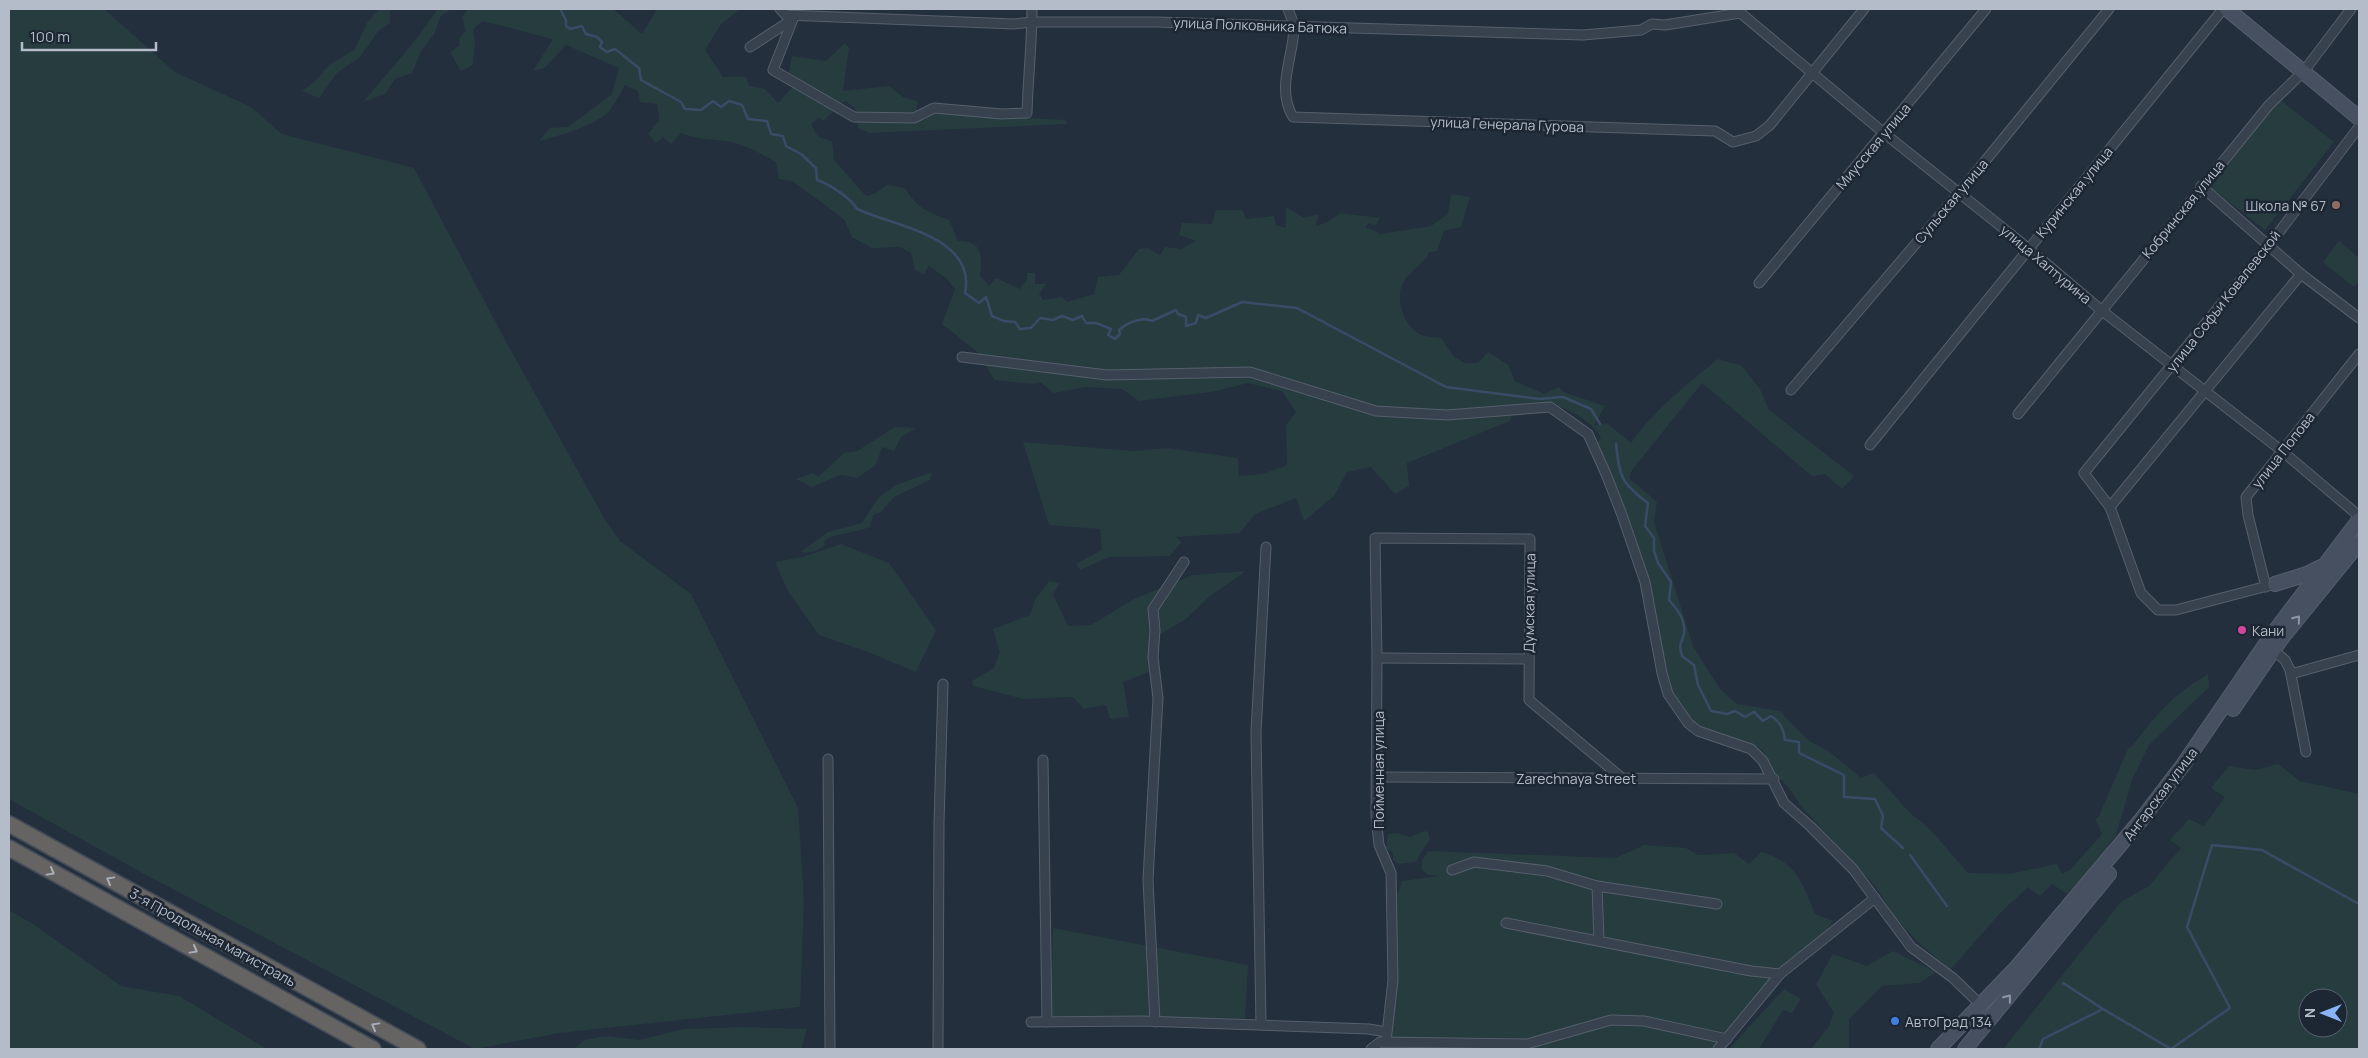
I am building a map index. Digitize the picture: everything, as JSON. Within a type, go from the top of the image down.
[{"type":"highway","name":"3-я Продольная магистраль","points":[[9,824],[418,1049]]},
{"type":"highway","name":"3-я Продольная магистраль","points":[[9,848],[373,1049]]},
{"type":"main road","points":[[2228,9],[2359,118]]},
{"type":"main road","name":"Ангарская улица","points":[[1938,1049],[2051,928],[2141,820],[2183,765],[2289,612],[2359,520]]},
{"type":"main road","name":"Ангарская улица","points":[[1965,1049],[2179,786],[2273,650],[2359,543]]},
{"type":"main road","points":[[2271,585],[2307,574],[2326,564]]},
{"type":"main road","points":[[2271,585],[2285,588],[2292,596],[2289,612]]},
{"type":"street","points":[[786,14],[773,70],[854,117],[914,118],[934,108],[1002,114],[1027,113],[1032,9]]},
{"type":"street","points":[[1288,9],[1294,26]]},
{"type":"street","points":[[1811,72],[1864,9]]},
{"type":"street","name":"Миусская улица","points":[[1759,283],[1986,9]]},
{"type":"street","name":"Сульская улица","points":[[1791,390],[1959,193],[2109,9]]},
{"type":"street","name":"Куринская улица","points":[[1870,445],[2028,248],[2228,9]]},
{"type":"street","name":"Кобринская улица","points":[[2018,414],[2201,186],[2268,105],[2304,71],[2351,9]]},
{"type":"street","name":"улица Полковника Батюка","points":[[786,14],[1014,24],[1032,22],[1155,22],[1583,35],[1641,30],[1652,24],[1665,25],[1739,10]]},
{"type":"street","name":"улица Халтурина","points":[[1739,10],[1884,133],[2028,248],[2101,310],[2282,451],[2359,516]]},
{"type":"street","points":[[750,47],[786,14]]},
{"type":"street","name":"улица Генерала Гурова","points":[[1294,26],[1285,87],[1286,104],[1293,117],[1715,131],[1733,142],[1756,136],[1770,125],[1786,108],[1811,72]]},
{"type":"street","name":"улица Софьи Ковалевской","points":[[2110,507],[2084,473],[2270,244],[2359,127]]},
{"type":"street","points":[[2201,186],[2270,244],[2301,274],[2359,318]]},
{"type":"street","points":[[2271,585],[2176,610],[2158,610],[2141,593],[2110,507],[2301,274]]},
{"type":"street","name":"улица Попова","points":[[2271,585],[2248,515],[2246,496],[2359,354]]},
{"type":"street","points":[[962,357],[1107,375],[1250,372],[1376,411],[1447,415],[1550,407],[1588,434],[1606,474],[1645,582],[1662,673],[1672,700],[1688,724],[1698,731],[1751,749],[1757,754],[1774,779],[1784,803],[1853,869],[1911,947],[1954,978],[1981,1004]]},
{"type":"street","name":"Пойменная улица","points":[[1375,538],[1378,658],[1376,816],[1379,845],[1391,872],[1393,980],[1386,1042]]},
{"type":"street","name":"Думская улица","points":[[1375,538],[1530,539],[1529,700],[1622,778]]},
{"type":"street","points":[[1261,1026],[1256,732],[1266,547]]},
{"type":"street","points":[[1155,1022],[1148,880],[1158,698],[1153,657],[1155,630],[1153,609],[1184,562]]},
{"type":"street","points":[[2273,650],[2285,660],[2291,674],[2359,656]]},
{"type":"street","points":[[1378,658],[1528,659]]},
{"type":"street","points":[[2290,670],[2306,752]]},
{"type":"street","points":[[938,1047],[943,684]]},
{"type":"street","points":[[828,759],[830,1049]]},
{"type":"street","points":[[1043,760],[1047,1022]]},
{"type":"street","name":"Zarechnaya Street","points":[[1377,777],[1774,779]]},
{"type":"street","points":[[1452,870],[1474,862],[1547,871],[1597,886],[1717,904]]},
{"type":"street","points":[[1597,886],[1598,941]]},
{"type":"street","points":[[1718,1049],[1780,974],[1874,898]]},
{"type":"street","points":[[1506,923],[1751,971],[1780,974]]},
{"type":"street","points":[[1371,1049],[1380,1042],[1527,1044],[1611,1020],[1644,1021],[1727,1040]]},
{"type":"street","points":[[1031,1022],[1155,1022],[1370,1029],[1386,1032]]},
{"type":"green space","points":[[9,9],[104,9],[175,72],[251,107],[282,134],[414,168],[504,338],[604,518],[620,541],[691,594],[798,808],[804,899],[800,1007],[559,1033],[475,1049],[150,877],[9,799]]},
{"type":"green space","points":[[379,9],[390,9],[390,23],[379,30],[360,57],[337,73],[319,98],[302,91],[314,82],[329,65],[354,50],[367,23]]},
{"type":"green space","points":[[438,9],[451,9],[441,16],[434,34],[421,51],[412,73],[395,79],[385,94],[363,102],[410,47]]},
{"type":"green space","points":[[468,9],[613,9],[642,34],[655,13],[655,9],[740,9],[721,24],[705,50],[723,77],[746,77],[749,86],[765,89],[778,103],[799,80],[789,72],[792,56],[826,61],[845,43],[849,48],[843,91],[889,86],[903,97],[917,101],[916,115],[934,108],[1017,113],[1028,118],[1065,120],[1068,124],[869,133],[858,128],[855,108],[845,101],[823,121],[819,118],[811,124],[818,137],[832,141],[834,160],[866,196],[876,193],[887,185],[905,188],[914,201],[923,208],[949,220],[958,241],[966,241],[976,246],[981,256],[980,276],[989,286],[996,278],[1020,289],[1027,279],[1027,273],[1035,273],[1035,284],[1046,284],[1039,294],[1043,300],[1062,297],[1067,302],[1094,294],[1098,277],[1119,275],[1139,249],[1148,248],[1160,255],[1165,247],[1181,249],[1196,241],[1179,235],[1182,223],[1212,224],[1216,210],[1242,210],[1247,219],[1274,216],[1276,225],[1286,228],[1286,207],[1304,218],[1319,214],[1316,226],[1328,222],[1340,213],[1380,218],[1375,226],[1369,223],[1365,227],[1381,234],[1431,226],[1448,214],[1451,194],[1470,197],[1461,227],[1444,231],[1437,251],[1429,252],[1402,285],[1400,301],[1402,310],[1409,325],[1415,331],[1424,336],[1441,338],[1454,357],[1465,363],[1478,363],[1488,352],[1508,365],[1515,381],[1544,394],[1559,387],[1563,392],[1605,406],[1594,426],[1607,423],[1631,443],[1661,408],[1718,359],[1742,366],[1760,389],[1769,410],[1854,476],[1842,489],[1825,474],[1812,476],[1702,383],[1632,470],[1629,478],[1657,502],[1654,522],[1693,646],[1720,689],[1737,704],[1780,711],[1809,741],[1830,752],[1861,778],[1874,773],[1910,813],[1929,828],[1968,873],[2009,874],[2057,864],[2062,874],[2070,870],[2102,834],[2095,818],[2098,818],[2128,749],[2166,705],[2185,689],[2208,674],[2209,687],[2149,745],[2132,780],[2116,835],[2086,876],[2067,894],[2052,884],[2040,896],[2028,887],[2000,913],[1950,970],[1918,942],[1893,915],[1876,887],[1801,806],[1788,787],[1774,772],[1763,751],[1757,746],[1708,732],[1687,716],[1676,699],[1667,679],[1656,635],[1641,556],[1625,510],[1599,450],[1597,443],[1601,438],[1585,420],[1568,410],[1551,404],[1515,405],[1510,421],[1407,463],[1409,486],[1395,494],[1371,467],[1347,472],[1334,496],[1304,521],[1296,498],[1255,514],[1240,533],[1176,537],[1182,542],[1170,556],[1109,557],[1080,570],[1076,564],[1102,550],[1100,529],[1049,525],[1023,442],[1133,451],[1168,448],[1238,458],[1239,476],[1263,474],[1287,465],[1286,425],[1296,412],[1282,391],[1248,383],[1211,392],[1139,401],[1122,389],[1086,387],[1054,393],[1040,382],[1032,384],[994,380],[980,354],[942,324],[955,289],[946,278],[929,266],[924,274],[915,270],[911,253],[900,247],[872,248],[852,237],[845,221],[792,181],[779,179],[776,162],[763,155],[738,144],[697,138],[681,133],[671,144],[663,137],[656,143],[648,134],[659,120],[657,104],[640,102],[638,91],[625,85],[611,109],[605,115],[578,129],[539,141],[550,128],[568,127],[612,94],[619,68],[566,45],[545,68],[533,71],[553,39],[482,21],[473,30],[475,43],[473,65],[461,71],[450,52],[460,45],[459,39],[466,31],[462,17]]},
{"type":"green space","points":[[2279,99],[2334,142],[2265,230],[2210,187]]},
{"type":"green space","points":[[2339,241],[2359,258],[2359,281],[2354,287],[2323,262]]},
{"type":"green space","points":[[895,427],[916,428],[901,437],[894,451],[882,447],[876,465],[857,478],[840,475],[812,487],[796,479],[813,473],[818,477],[844,453],[857,451]]},
{"type":"green space","points":[[932,472],[930,480],[894,497],[881,512],[873,515],[870,527],[834,536],[824,541],[825,545],[817,550],[801,552],[828,532],[862,523],[878,498],[896,485]]},
{"type":"green space","points":[[841,544],[889,563],[936,630],[916,672],[868,652],[819,635],[788,591],[775,562],[803,557]]},
{"type":"green space","points":[[1246,571],[1210,596],[1186,619],[1154,638],[1149,672],[1123,682],[1129,717],[1110,719],[1106,705],[1084,709],[1073,697],[1024,699],[973,686],[972,681],[994,668],[1000,652],[993,629],[1030,615],[1035,600],[1049,581],[1060,583],[1053,594],[1068,626],[1091,625],[1134,599],[1193,575]]},
{"type":"green space","points":[[2278,764],[2300,781],[2359,794],[2359,1049],[2003,1049],[2121,902],[2149,886],[2181,848],[2170,840],[2189,819],[2204,826],[2225,797],[2211,788],[2229,766],[2255,770]]},
{"type":"green space","points":[[1424,831],[1428,832],[1430,840],[1416,862],[1398,864],[1393,860],[1393,853],[1386,848],[1388,834],[1397,833],[1410,837]]},
{"type":"green space","points":[[1644,845],[1686,848],[1698,855],[1734,853],[1749,864],[1761,852],[1773,856],[1783,861],[1797,875],[1815,914],[1833,921],[1809,957],[1766,991],[1725,1033],[1714,1049],[1385,1049],[1397,966],[1395,902],[1402,881],[1438,876],[1429,875],[1422,870],[1422,861],[1428,851],[1616,858]]},
{"type":"green space","points":[[9,910],[33,924],[121,986],[179,996],[267,1049],[9,1049]]},
{"type":"green space","points":[[1053,928],[1248,965],[1245,1019],[1051,1016]]},
{"type":"green space","points":[[1893,951],[1936,972],[1919,983],[1882,986],[1849,1019],[1849,1049],[1811,1049],[1829,1026],[1834,1013],[1816,984],[1833,954],[1867,966]]},
{"type":"green space","points":[[1784,989],[1801,999],[1792,1013],[1783,1010],[1759,1049],[1729,1049]]},
{"type":"green space","points":[[742,1027],[807,1029],[801,1049],[574,1049],[584,1040],[605,1036],[639,1040],[684,1029]]},
{"type":"waterway","points":[[560,9],[566,20],[566,26],[570,29],[582,26],[586,34],[597,37],[602,42],[600,47],[607,52],[615,49],[639,68],[641,80],[681,102],[685,109],[701,110],[713,101],[721,107],[729,101],[742,105],[748,119],[767,121],[771,134],[783,136],[786,146],[801,154],[816,168],[817,180],[839,192],[850,200],[857,209],[910,228],[946,246],[958,258],[965,274],[965,293],[979,303],[986,297],[992,316],[1004,321],[1015,322],[1020,329],[1031,328],[1040,318],[1053,320],[1062,316],[1073,320],[1082,316],[1086,323],[1096,323],[1111,329],[1108,335],[1115,339],[1120,334],[1119,330],[1130,323],[1144,319],[1152,321],[1176,310],[1178,314],[1186,317],[1186,326],[1196,323],[1198,315],[1206,318],[1242,302],[1297,308],[1446,387],[1539,399],[1563,397],[1591,409],[1600,424]]},
{"type":"waterway","points":[[1616,444],[1620,472],[1623,478],[1632,490],[1648,503],[1645,526],[1654,538],[1654,551],[1658,563],[1671,582],[1669,600],[1678,611],[1684,624],[1684,633],[1680,645],[1682,656],[1694,665],[1698,685],[1711,711],[1727,714],[1735,711],[1745,717],[1754,712],[1763,721],[1771,716],[1777,720],[1784,733],[1785,740],[1799,742],[1799,753],[1844,775],[1844,797],[1875,799],[1883,816],[1881,828],[1903,848]]},
{"type":"waterway","points":[[2039,1049],[2043,1039],[2103,1009],[2171,1049],[2230,1008],[2187,927],[2212,845],[2262,850],[2359,904]]},
{"type":"waterway","points":[[1910,855],[1947,906]]},
{"type":"waterway","points":[[2063,983],[2103,1009]]},
{"type":"place","name":"Школа № 67","points":[[2336,205]]},
{"type":"place","name":"Кани","points":[[2242,630]]},
{"type":"place","name":"АвтоГрад 134","points":[[1895,1021]]}]
